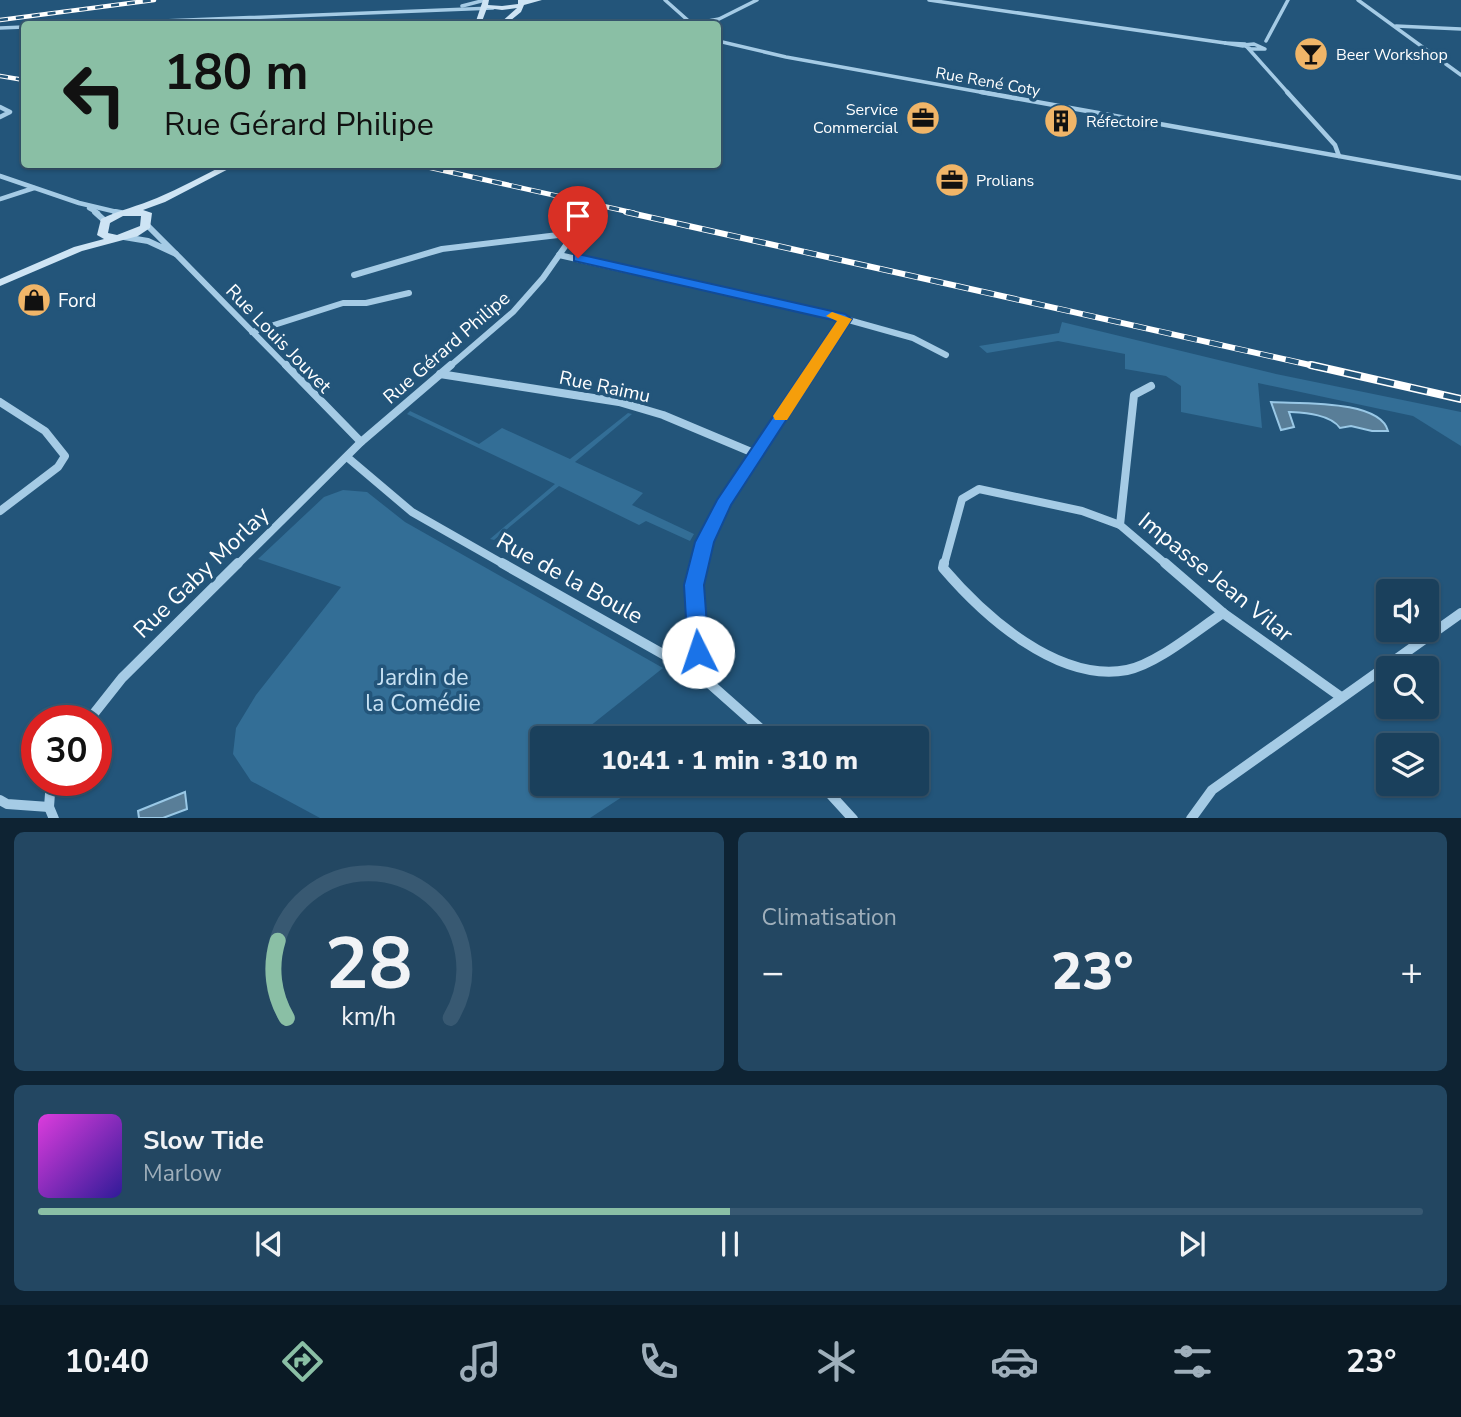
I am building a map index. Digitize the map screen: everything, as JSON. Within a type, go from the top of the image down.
[{"type":"main road","points":[[479,21],[485,4],[493,8],[539,0]]},
{"type":"main road","points":[[506,21],[519,11],[521,3]]},
{"type":"main road","points":[[2,282],[126,212],[161,200],[226,168]]},
{"type":"main road","points":[[2,282],[78,249],[140,231],[159,208],[236,168]]},
{"type":"main road","points":[[126,212],[147,213],[148,220]]},
{"type":"main road","points":[[103,225],[102,235],[120,237]]},
{"type":"street","points":[[665,0],[689,21]]},
{"type":"street","points":[[708,21],[719,19],[757,0]]},
{"type":"street","points":[[929,0],[1261,48]]},
{"type":"street","points":[[1265,64],[1261,48],[1288,0]]},
{"type":"street","points":[[1359,0],[1461,75]]},
{"type":"street","points":[[432,10],[485,4]]},
{"type":"street","points":[[161,21],[432,10],[485,4]]},
{"type":"street","points":[[1395,26],[1461,29]]},
{"type":"street","points":[[0,28],[21,27]]},
{"type":"street","points":[[1247,46],[1266,41]]},
{"type":"street","name":"Rue René Coty","points":[[721,42],[786,57],[1461,178]]},
{"type":"street","points":[[1247,46],[1335,145],[1339,156]]},
{"type":"street","points":[[1447,64],[1461,65]]},
{"type":"street","points":[[0,107],[10,112],[0,117]]},
{"type":"street","points":[[0,176],[79,203],[126,212]]},
{"type":"street","points":[[0,198],[35,188]]},
{"type":"street","points":[[79,203],[103,216],[103,225]]},
{"type":"street","name":"Rue Gérard Philipe","points":[[347,457],[513,312],[585,218]]},
{"type":"street","name":"Rue Louis Jouvet","points":[[148,220],[176,254],[361,442]]},
{"type":"street","points":[[354,275],[442,249],[575,233]]},
{"type":"street","name":"Rue Louis Jouvet","points":[[120,237],[148,242],[176,254]]},
{"type":"street","points":[[559,255],[845,319],[913,338],[946,355]]},
{"type":"street","points":[[253,332],[343,303],[366,303],[409,293]]},
{"type":"street","points":[[700,675],[694,585],[704,542],[723,504],[845,319]]},
{"type":"street","name":"Rue Raimu","points":[[440,374],[629,404],[756,454]]},
{"type":"street","name":"Impasse Jean Vilar","points":[[1151,386],[1134,394],[1120,525],[1223,613],[1341,697]]},
{"type":"street","points":[[0,402],[30,418],[57,442],[65,456],[58,467],[0,511]]},
{"type":"street","name":"Rue de la Boule","points":[[347,457],[412,512],[700,675],[757,726]]},
{"type":"street","name":"Rue Gaby Morlay","points":[[101,705],[122,678],[347,457]]},
{"type":"street","points":[[1120,525],[1082,511],[979,489],[962,499],[943,568],[963,594],[1044,654],[1096,673],[1129,670],[1223,613]]},
{"type":"street","points":[[1191,818],[1212,790],[1461,612]]},
{"type":"street","points":[[832,796],[853,818]]},
{"type":"street","points":[[0,800],[7,804],[51,813]]},
{"type":"green space","points":[[1062,322],[1276,374],[1461,412],[1461,446],[1413,416],[1258,383],[1262,428],[1181,412],[1181,386],[1166,376],[1125,369],[1125,354],[1058,341],[987,353],[979,346],[1059,333]]},
{"type":"green space","points":[[410,411],[479,444],[502,428],[570,459],[628,413],[632,414],[575,462],[643,493],[632,505],[694,534],[690,541],[646,521],[639,525],[559,486],[494,540],[490,539],[555,484],[407,414]]},
{"type":"green space","name":"Jardin de la Comédie","points":[[343,490],[367,492],[405,522],[663,668],[590,726],[530,726],[530,796],[622,797],[590,818],[320,818],[251,781],[233,754],[236,728],[256,695],[341,587],[258,559],[324,497]]},
{"type":"shaded area","points":[[1271,402],[1355,408],[1382,421],[1388,431],[1372,431],[1351,426],[1340,428],[1324,417],[1289,412],[1294,427],[1281,430]]},
{"type":"shaded area","points":[[185,792],[187,809],[163,818],[139,818],[138,811]]},
{"type":"railway","points":[[0,20],[154,0]]},
{"type":"railway","points":[[0,76],[21,80]]},
{"type":"railway","points":[[432,168],[634,213]]},
{"type":"railway","points":[[626,212],[1319,367]]},
{"type":"railway","points":[[1311,365],[1461,399]]},
{"type":"slow traffic","points":[[781,416],[845,319],[832,316]]},
{"type":"place","name":"Beer Workshop","points":[[1311,54]]},
{"type":"place","name":"Service Commercial","points":[[923,118]]},
{"type":"place","name":"Réfectoire","points":[[1061,121]]},
{"type":"place","name":"Prolians","points":[[952,180]]},
{"type":"place","name":"Ford","points":[[34,300]]},
{"type":"route","points":[[578,258],[845,319],[723,504],[704,542],[694,585],[698,652]]}]
